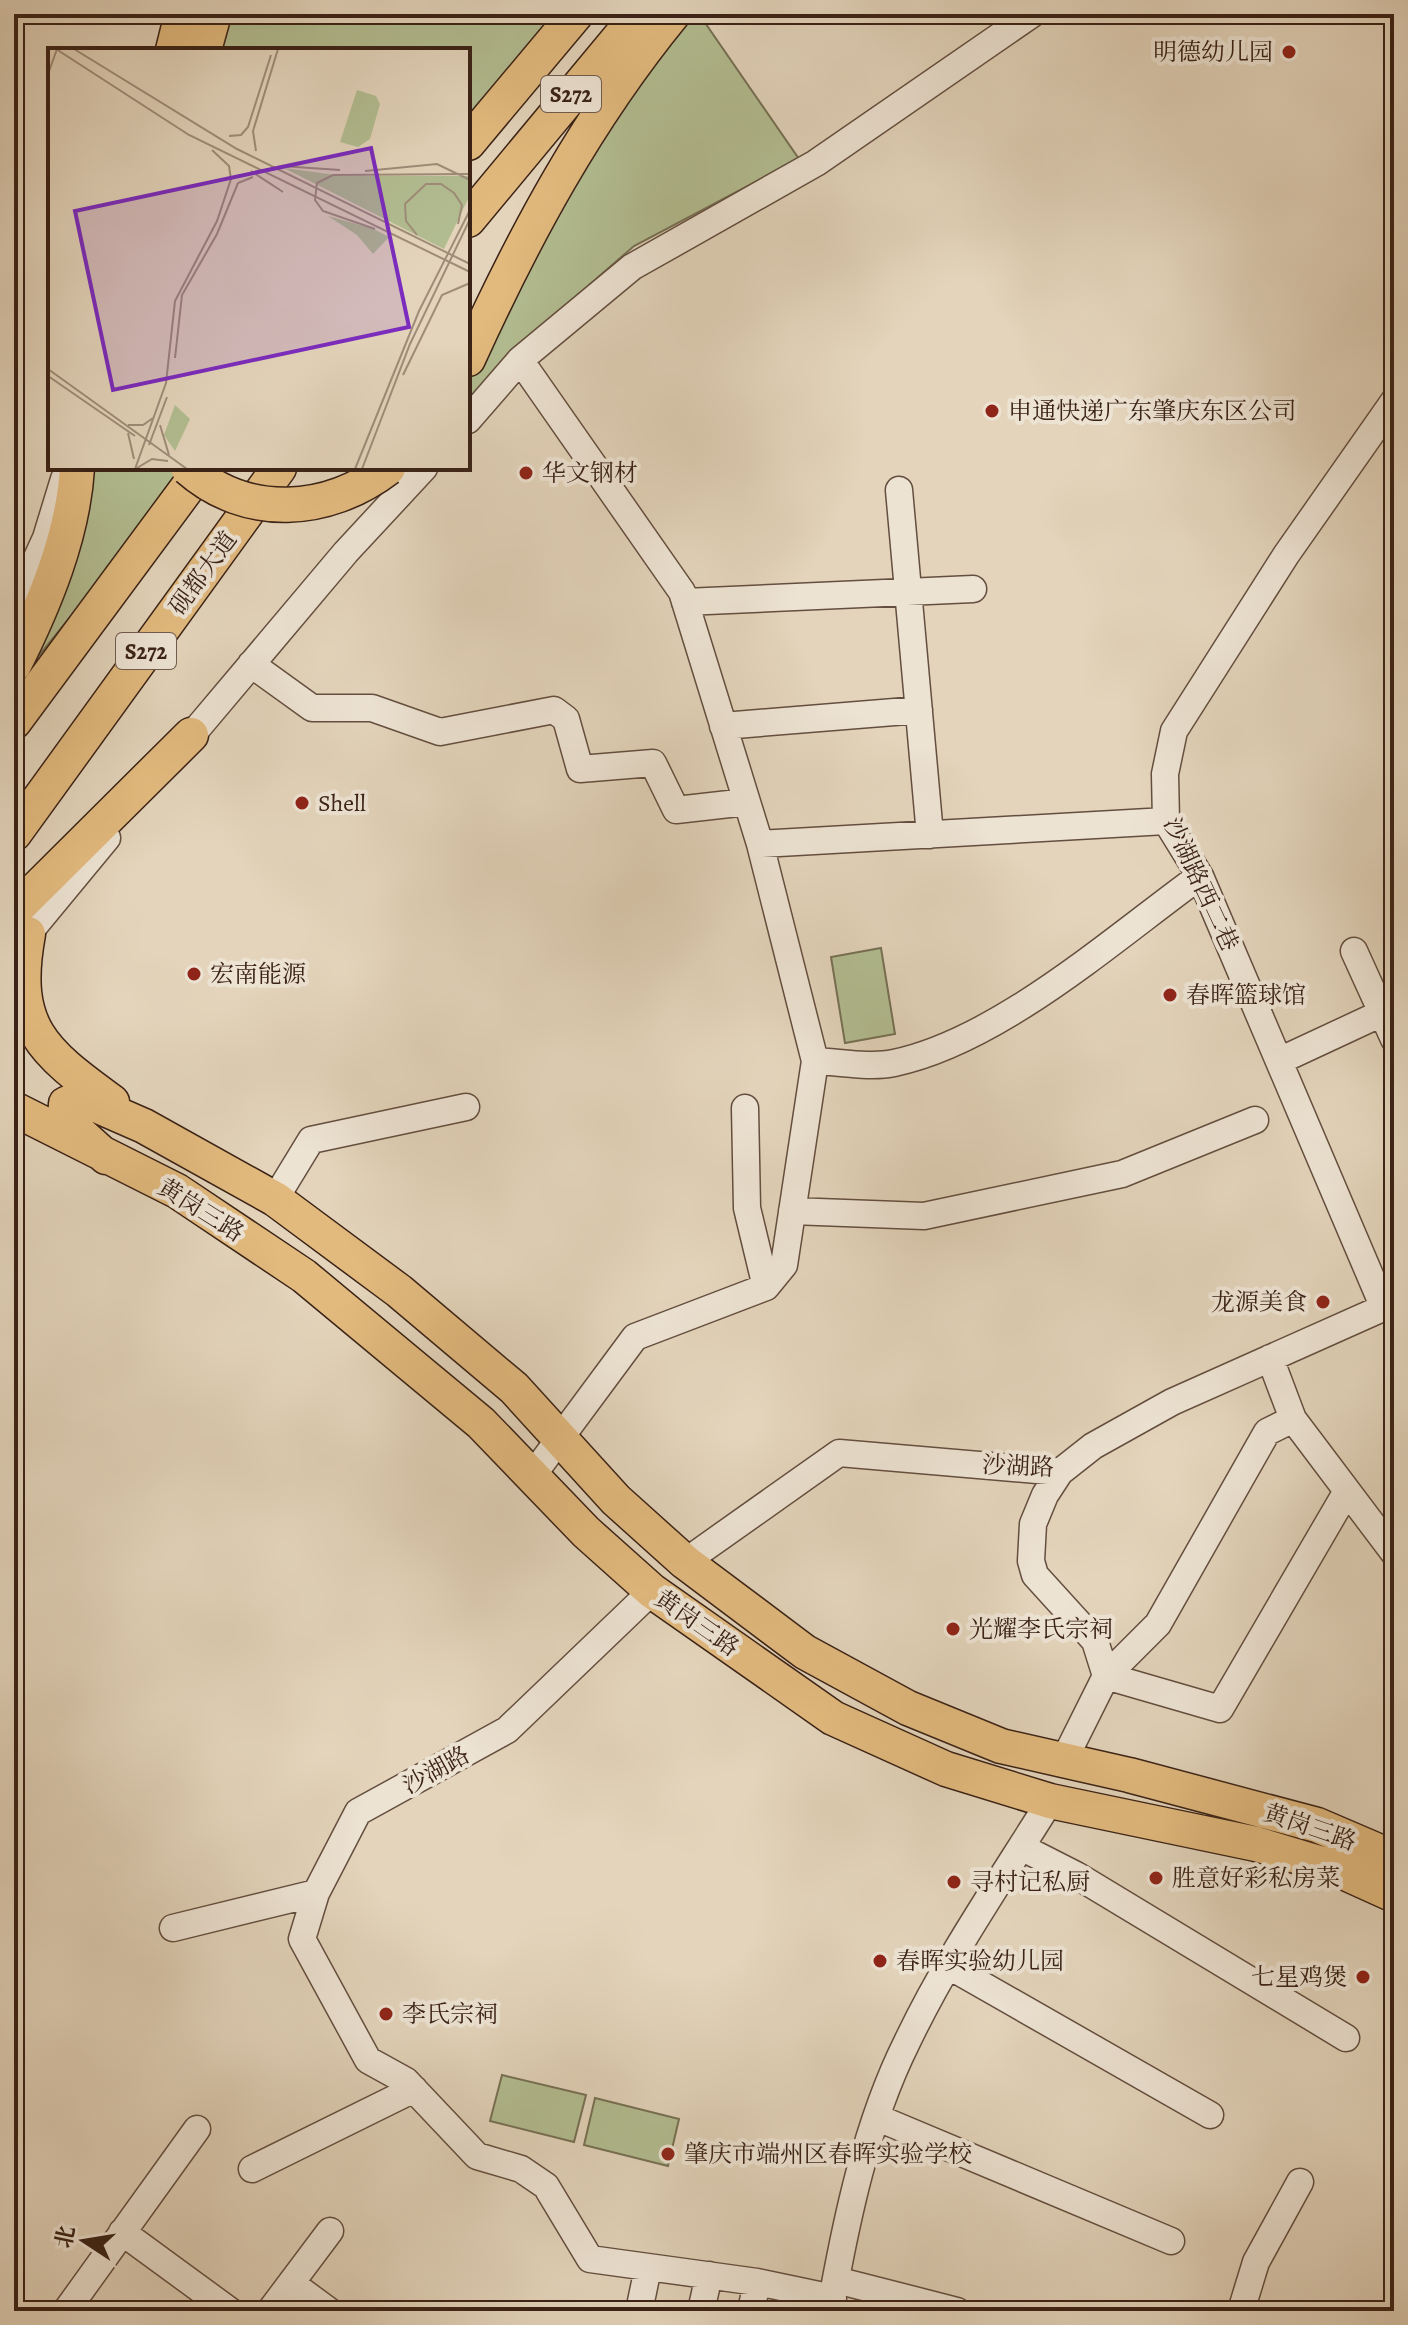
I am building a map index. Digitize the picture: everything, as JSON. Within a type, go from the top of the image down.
[{"type":"main road","points":[[170,48],[173,14]]},
{"type":"main road","points":[[171,48],[182,14]]},
{"type":"main road","points":[[205,48],[214,14]]},
{"type":"main road","name":"S272","points":[[470,141],[576,14]]},
{"type":"main road","name":"S272","points":[[470,217],[503,173],[639,14]]},
{"type":"main road","points":[[470,355],[534,220],[589,129],[673,14]]},
{"type":"main road","points":[[14,665],[31,631],[60,553],[76,489],[77,470]]},
{"type":"main road","points":[[190,470],[204,482],[234,496],[267,505],[300,506],[333,499],[363,486],[385,470]]},
{"type":"main road","name":"S272","points":[[14,722],[201,470]]},
{"type":"main road","name":"砚都大道","points":[[14,834],[278,470]]},
{"type":"main road","points":[[144,1126],[71,1072],[38,1040],[23,988],[19,932],[191,735]]},
{"type":"main road","points":[[106,1157],[65,1120],[66,1104],[80,1098],[144,1126]]},
{"type":"main road","points":[[14,1109],[106,1157]]},
{"type":"main road","name":"黄岗三路","points":[[144,1126],[275,1199],[399,1291],[514,1388],[616,1500],[685,1562],[805,1652],[908,1708],[1001,1746],[1129,1775],[1317,1825],[1394,1858]]},
{"type":"main road","name":"黄岗三路","points":[[106,1157],[177,1191],[304,1276],[481,1423],[652,1591],[833,1718],[946,1769],[1050,1801],[1256,1844],[1332,1867],[1394,1895]]},
{"type":"street","points":[[470,418],[520,360],[632,267],[816,163],[1032,14]]},
{"type":"street","points":[[520,360],[682,592],[760,844],[815,1061],[784,1265],[766,1287],[635,1337],[532,1476]]},
{"type":"street","name":"沙湖路西二巷","points":[[1389,1306],[1200,876],[1166,821],[1165,774],[1174,731],[1303,529],[1394,401]]},
{"type":"street","points":[[14,608],[46,538],[66,470]]},
{"type":"street","points":[[191,735],[422,470]]},
{"type":"street","points":[[899,490],[930,835]]},
{"type":"street","points":[[685,602],[973,589]]},
{"type":"street","points":[[251,664],[312,708],[372,708],[440,732],[554,710],[566,719],[580,769],[653,763],[676,810],[747,802]]},
{"type":"street","points":[[723,726],[919,710]]},
{"type":"street","points":[[760,844],[1166,821]]},
{"type":"street","points":[[815,1061],[891,1064],[948,1047],[1004,1018],[1200,876]]},
{"type":"street","points":[[1354,951],[1394,1039]]},
{"type":"street","points":[[1279,1061],[1382,1013]]},
{"type":"street","points":[[275,1199],[311,1140],[466,1107]]},
{"type":"street","points":[[745,1108],[747,1208],[766,1287]]},
{"type":"street","points":[[792,1211],[924,1216],[1122,1174],[1255,1120]]},
{"type":"street","name":"沙湖路","points":[[685,1562],[839,1453],[1060,1472],[1093,1446],[1172,1402],[1389,1306]]},
{"type":"street","points":[[1270,1358],[1293,1419],[1394,1553]]},
{"type":"street","points":[[1063,1762],[1106,1676],[1158,1624],[1267,1432],[1293,1419]]},
{"type":"street","points":[[1060,1472],[1045,1495],[1033,1524],[1031,1561],[1035,1575],[1095,1641],[1106,1676]]},
{"type":"street","points":[[1106,1676],[1220,1709],[1347,1491]]},
{"type":"street","name":"沙湖路","points":[[316,1893],[358,1812],[507,1730],[652,1591]]},
{"type":"street","points":[[833,2296],[878,2118],[906,2044],[949,1966],[1050,1801]]},
{"type":"street","points":[[1021,1847],[1076,1875],[1346,2038]]},
{"type":"street","points":[[173,1928],[316,1893]]},
{"type":"street","points":[[316,1893],[302,1939],[368,2060],[406,2081],[477,2156],[521,2169],[546,2186],[590,2259],[757,2282],[833,2296],[957,2311]]},
{"type":"street","points":[[949,1966],[1210,2115]]},
{"type":"street","points":[[252,2169],[414,2089]]},
{"type":"street","points":[[878,2118],[1171,2241]]},
{"type":"street","points":[[66,2311],[197,2129]]},
{"type":"street","points":[[1241,2311],[1256,2262],[1300,2182]]},
{"type":"street","points":[[270,2311],[330,2231]]},
{"type":"street","points":[[122,2232],[230,2311]]},
{"type":"street","points":[[639,2311],[648,2268]]},
{"type":"street","points":[[701,2311],[709,2275]]},
{"type":"street","points":[[751,2311],[757,2282]]},
{"type":"street","points":[[291,2283],[329,2311]]},
{"type":"green space","points":[[228,14],[563,14],[470,128],[470,48],[220,48]]},
{"type":"green space","points":[[691,14],[699,14],[799,159],[634,246],[534,333],[470,402],[470,377],[615,112]]},
{"type":"green space","points":[[89,470],[190,470],[14,686],[68,563]]},
{"type":"green space","points":[[881,948],[895,1034],[845,1043],[831,957]]},
{"type":"green space","points":[[502,2075],[586,2095],[574,2142],[490,2121]]},
{"type":"green space","points":[[595,2098],[679,2119],[668,2166],[584,2145]]},
{"type":"place","name":"明德幼儿园","points":[[1289,52]]},
{"type":"place","name":"申通快递广东肇庆东区公司","points":[[992,411]]},
{"type":"place","name":"华文钢材","points":[[526,473]]},
{"type":"place","name":"Shell","points":[[302,803]]},
{"type":"place","name":"宏南能源","points":[[194,974]]},
{"type":"place","name":"春晖篮球馆","points":[[1170,995]]},
{"type":"place","name":"龙源美食","points":[[1323,1302]]},
{"type":"place","name":"光耀李氏宗祠","points":[[953,1629]]},
{"type":"place","name":"胜意好彩私房菜","points":[[1156,1878]]},
{"type":"place","name":"寻村记私厨","points":[[954,1882]]},
{"type":"place","name":"春晖实验幼儿园","points":[[880,1961]]},
{"type":"place","name":"七星鸡煲","points":[[1363,1977]]},
{"type":"place","name":"李氏宗祠","points":[[386,2014]]},
{"type":"place","name":"肇庆市端州区春晖实验学校","points":[[668,2154]]}]
